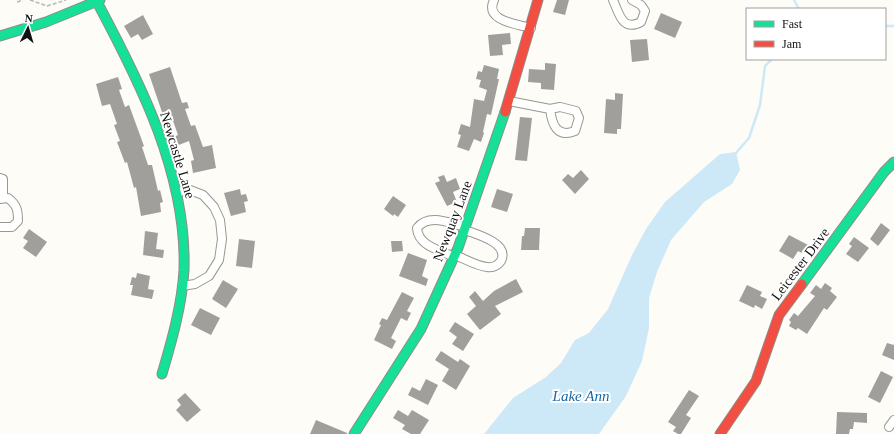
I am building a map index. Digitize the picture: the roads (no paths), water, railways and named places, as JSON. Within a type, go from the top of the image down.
[{"type":"street","points":[[494,0],[492,9],[494,15],[501,20],[530,28]]},
{"type":"street","name":"Newquay Lane","points":[[354,434],[373,401],[421,329],[455,256],[509,101],[537,0]]},
{"type":"street","points":[[613,0],[617,14],[622,20],[628,24],[635,25],[641,22],[644,11],[642,5],[632,0]]},
{"type":"street","points":[[0,36],[46,22],[98,1]]},
{"type":"street","name":"Newcastle Lane","points":[[98,1],[124,51],[147,104],[177,192],[184,260],[182,286],[169,351],[162,374]]},
{"type":"street","points":[[509,101],[550,109]]},
{"type":"street","name":"Leicester Drive","points":[[720,434],[756,381],[779,315],[798,286],[842,231],[884,172],[894,162]]},
{"type":"street","points":[[0,178],[3,180],[4,191],[2,198],[8,198],[15,203],[18,211],[18,221],[12,227],[0,227]]},
{"type":"street","points":[[177,192],[190,190],[202,195],[214,208],[220,220],[222,239],[219,260],[209,276],[195,284],[182,286]]},
{"type":"street","points":[[430,219],[465,228],[497,244],[502,252],[501,260],[496,266],[488,267],[455,256],[422,242],[417,235],[417,228],[422,222],[430,219]]},
{"type":"water","name":"Lake Ann","points":[[736,152],[740,170],[732,184],[704,202],[671,240],[657,272],[649,298],[649,328],[642,361],[626,396],[599,434],[484,434],[513,398],[546,377],[561,363],[575,340],[589,333],[608,309],[632,255],[646,229],[665,202],[720,154]]},
{"type":"waterway","points":[[794,0],[798,8]]},
{"type":"waterway","points":[[886,26],[894,26]]},
{"type":"waterway","points":[[735,154],[749,138],[760,105],[765,66],[771,60]]}]
